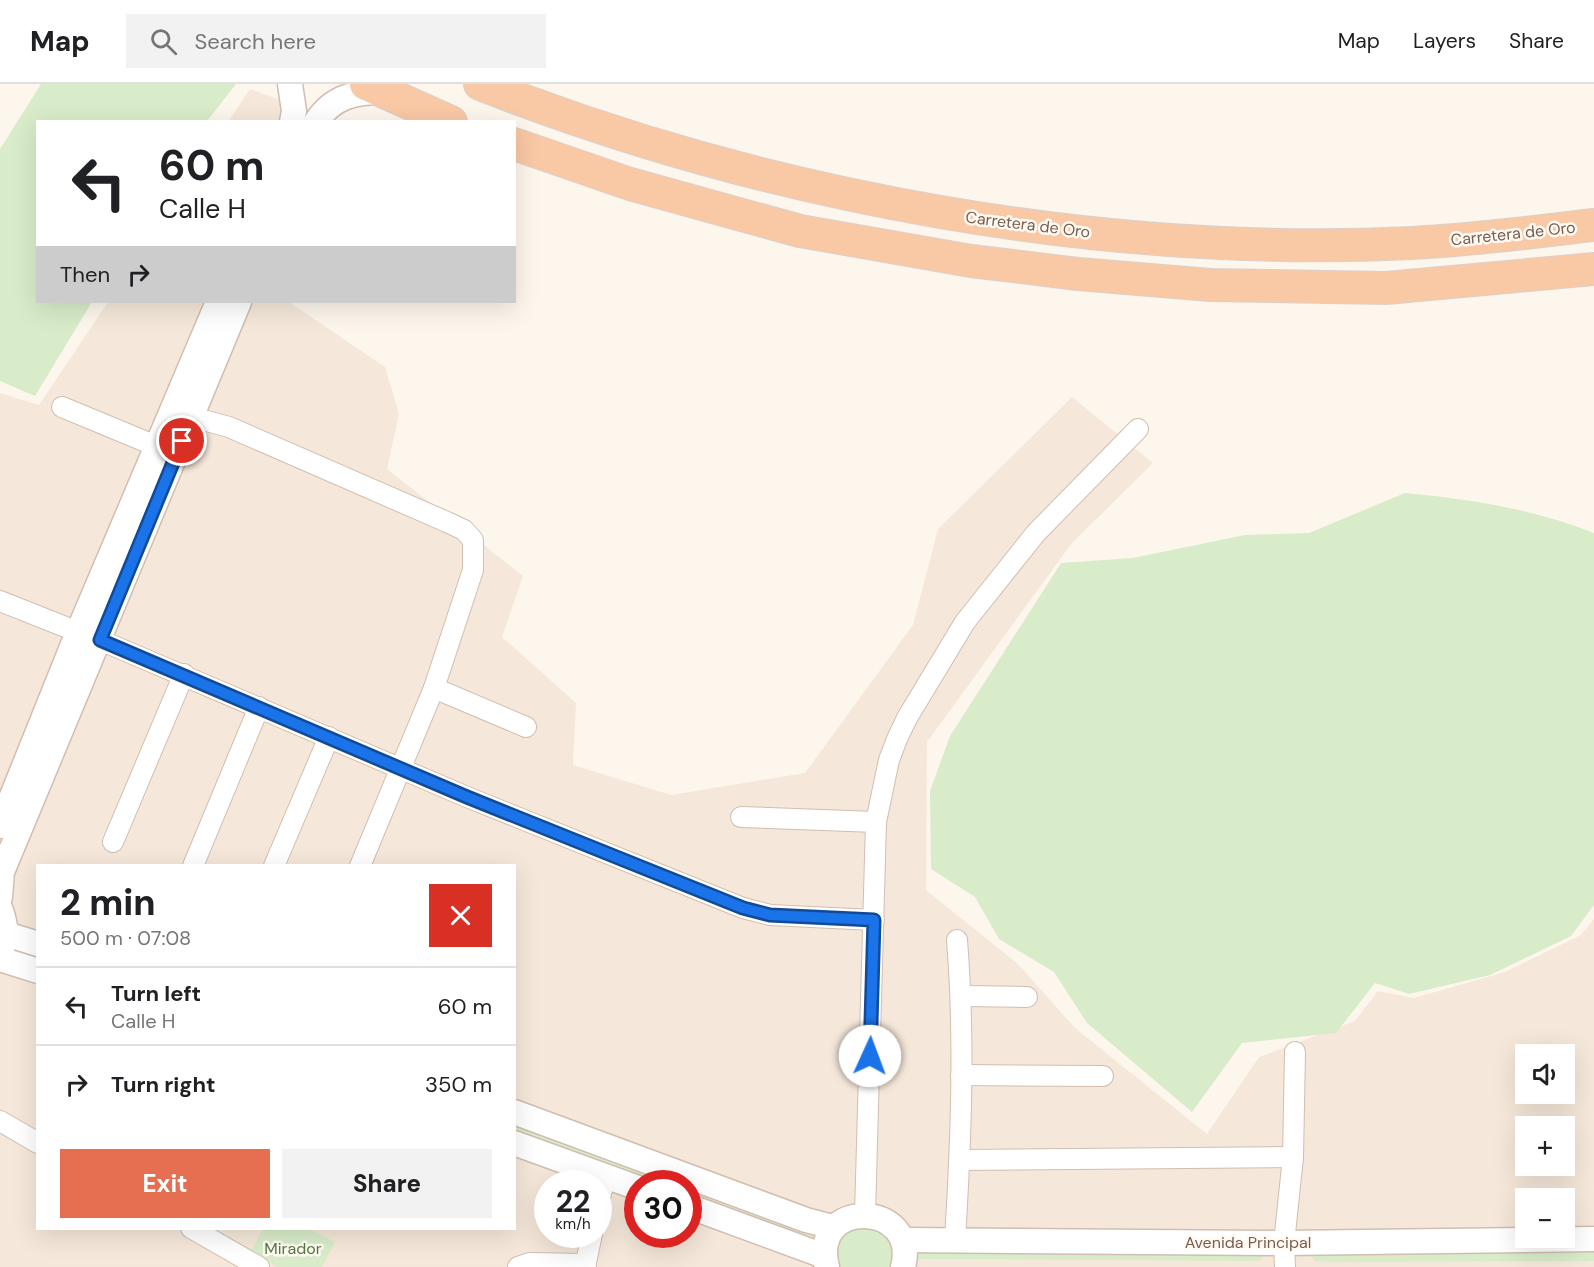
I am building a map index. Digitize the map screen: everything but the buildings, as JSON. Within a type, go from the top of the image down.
[{"type":"highway","name":"Carretera de Oro","points":[[480,84],[531,104],[674,151],[818,187],[970,218],[1196,240],[1327,244],[1412,243],[1594,225]]},
{"type":"highway","points":[[375,88],[447,120]]},
{"type":"highway","points":[[516,145],[630,184],[800,231],[970,261],[1078,274],[1210,285],[1330,287],[1419,285],[1594,269]]},
{"type":"highway","points":[[1412,243],[1403,257],[1402,266],[1409,278],[1419,285]]},
{"type":"highway","points":[[1327,244],[1338,250],[1346,265],[1343,276],[1330,287]]},
{"type":"street","points":[[290,84],[294,111],[292,120]]},
{"type":"street","points":[[318,120],[338,99],[375,88]]},
{"type":"street","points":[[0,826],[89,636],[181,415],[218,303]]},
{"type":"street","points":[[0,897],[2,872],[156,446],[181,415],[238,303]]},
{"type":"street","points":[[62,407],[156,446]]},
{"type":"street","points":[[181,415],[229,427],[300,457],[464,530],[473,540],[473,570],[434,688],[361,864]]},
{"type":"street","points":[[865,1215],[876,822],[889,760],[907,717],[966,622],[1036,533],[1138,429]]},
{"type":"street","points":[[1,604],[184,674],[399,768],[743,908],[770,915],[874,920]]},
{"type":"street","points":[[113,842],[184,674]]},
{"type":"street","points":[[434,688],[526,727]]},
{"type":"street","points":[[194,864],[259,707]]},
{"type":"street","points":[[275,864],[329,737]]},
{"type":"street","points":[[741,817],[876,822]]},
{"type":"street","points":[[0,908],[5,920],[3,944],[36,944]]},
{"type":"street","points":[[955,1240],[960,1160],[962,996],[957,940]]},
{"type":"street","points":[[0,959],[36,970]]},
{"type":"street","points":[[962,996],[1028,997]]},
{"type":"street","points":[[1285,1267],[1284,1243],[1293,1157],[1295,1052]]},
{"type":"street","points":[[961,1075],[1103,1076]]},
{"type":"street","points":[[516,1113],[806,1220],[832,1227]]},
{"type":"street","points":[[0,1121],[36,1142]]},
{"type":"street","points":[[516,1144],[588,1170]]},
{"type":"street","points":[[960,1160],[1293,1157]]},
{"type":"street","points":[[702,1212],[825,1262]]},
{"type":"street","points":[[825,1262],[823,1252],[832,1227],[844,1220],[865,1215],[884,1220],[903,1240],[905,1253],[903,1267]]},
{"type":"street","points":[[194,1230],[259,1267]]},
{"type":"street","name":"Avenida Principal","points":[[903,1240],[1284,1243],[1594,1239]]},
{"type":"street","points":[[518,1267],[530,1263],[586,1266],[589,1248]]},
{"type":"shaded area","points":[[250,89],[335,120],[229,120]]},
{"type":"shaded area","points":[[107,303],[290,303],[385,367],[399,414],[387,469],[523,576],[502,637],[576,703],[573,765],[671,795],[805,773],[913,625],[938,529],[1072,397],[1153,463],[1072,543],[927,742],[926,890],[1018,964],[1075,1028],[1207,1134],[1259,1057],[1355,1021],[1378,991],[1414,998],[1505,972],[1581,935],[1594,919],[1594,1267],[0,1267],[0,393],[39,405]]},
{"type":"green space","points":[[41,84],[236,84],[208,120],[36,120],[36,303],[91,303],[35,396],[0,381],[0,149]]},
{"type":"green space","points":[[1405,493],[1453,498],[1525,511],[1594,533],[1594,905],[1571,936],[1490,975],[1409,994],[1375,983],[1336,1033],[1242,1043],[1192,1112],[1087,1023],[1054,972],[999,939],[975,897],[931,869],[930,791],[950,736],[1061,563],[1133,558],[1245,535],[1309,533]]},
{"type":"green space","points":[[516,1123],[646,1170],[624,1170],[624,1174],[516,1134]]},
{"type":"green space","points":[[702,1191],[817,1234],[813,1242],[702,1203]]},
{"type":"green space","points":[[870,1222],[894,1240],[893,1267],[838,1267],[838,1247],[842,1236],[851,1229]]},
{"type":"green space","name":"Mirador","points":[[262,1230],[311,1230],[335,1242],[322,1267],[276,1267],[252,1249]]},
{"type":"green space","points":[[910,1247],[1261,1253],[1263,1258],[1258,1261],[920,1259],[911,1261]]},
{"type":"green space","points":[[1594,1250],[1594,1261],[1332,1262],[1315,1261],[1309,1253]]},
{"type":"route","points":[[182,441],[100,640],[467,797],[743,908],[770,915],[874,920],[870,1056]]}]
